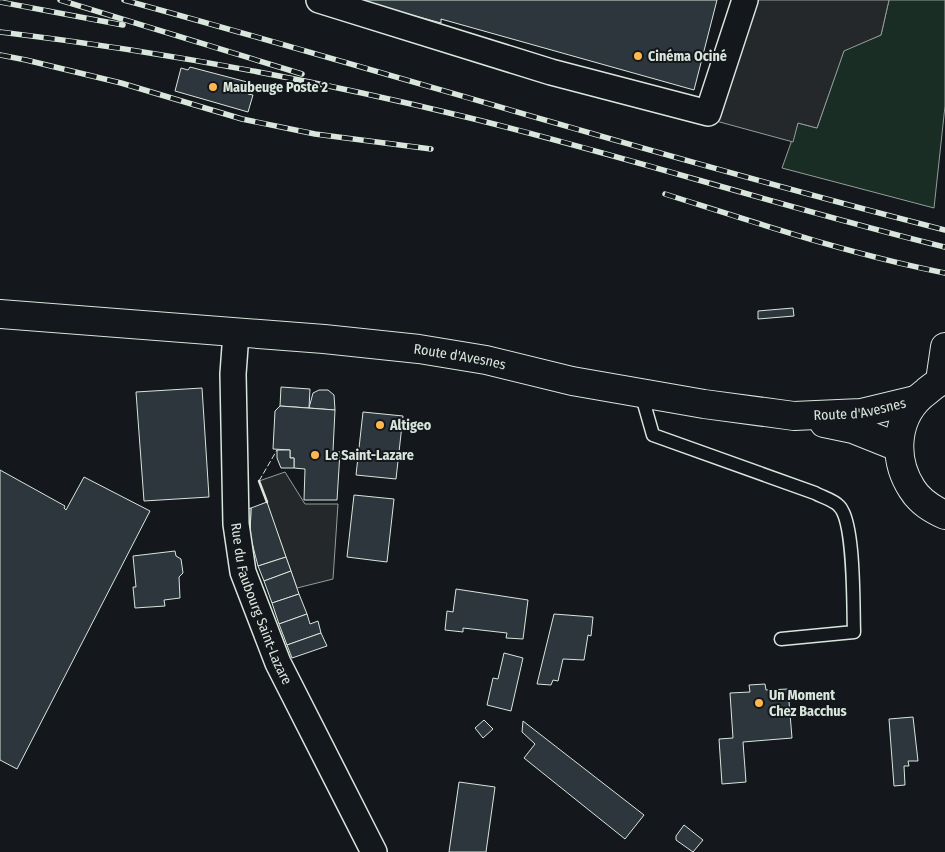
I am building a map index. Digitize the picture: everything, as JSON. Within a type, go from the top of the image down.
[{"type":"main road","name":"Route d'Avesnes","points":[[0,314],[324,339],[428,351],[486,360],[572,381],[704,404],[794,416],[862,413],[915,400]]},
{"type":"main road","points":[[945,347],[942,380],[915,400],[909,409],[901,427],[898,447],[902,470],[913,491],[929,507],[945,515]]},
{"type":"main road","points":[[794,416],[853,429],[898,447]]},
{"type":"street","points":[[319,0],[551,72],[708,113],[745,0]]},
{"type":"street","name":"Rue du Faubourg Saint-Lazare","points":[[236,333],[233,374],[236,524],[243,572],[278,663],[374,852]]},
{"type":"lane","points":[[641,393],[653,435],[815,493],[839,506],[847,518],[854,632],[781,640]]},
{"type":"green space","points":[[889,0],[945,0],[945,106],[934,208],[782,168],[798,123],[817,128],[844,50],[881,35]]},
{"type":"shaded area","points":[[744,0],[889,0],[881,35],[844,51],[817,128],[798,123],[793,142],[716,121]]},
{"type":"shaded area","points":[[285,472],[305,504],[338,504],[333,579],[297,588],[259,481]]},
{"type":"building","name":"Cinéma Ociné","points":[[357,0],[717,0],[694,90],[441,19],[441,23]]},
{"type":"building","name":"Maubeuge Poste 2","points":[[190,67],[251,83],[248,94],[253,95],[248,112],[175,91],[181,68],[188,70]]},
{"type":"building","points":[[793,308],[794,316],[758,319],[758,311]]},
{"type":"building","points":[[281,387],[310,389],[309,408],[280,406]]},
{"type":"building","points":[[202,388],[209,497],[144,501],[136,392]]},
{"type":"building","points":[[319,390],[328,390],[334,395],[335,410],[309,408],[313,393]]},
{"type":"building","name":"Le Saint-Lazare","points":[[280,406],[335,410],[333,451],[340,452],[337,500],[304,500],[305,469],[294,468],[294,458],[290,458],[290,450],[273,449],[275,411]]},
{"type":"building","points":[[363,412],[403,416],[396,479],[356,475]]},
{"type":"building","points":[[277,450],[290,450],[290,458],[294,458],[294,468],[281,468],[277,458]]},
{"type":"building","points":[[0,470],[65,506],[66,510],[84,477],[150,511],[17,769],[0,760]]},
{"type":"building","points":[[354,495],[394,499],[387,562],[347,557]]},
{"type":"building","points":[[267,502],[286,557],[258,566],[250,535],[251,508]]},
{"type":"building","points":[[251,508],[250,535],[248,509]]},
{"type":"building","points":[[175,551],[176,556],[181,559],[183,573],[179,577],[180,598],[164,600],[165,606],[135,608],[133,587],[136,587],[133,556]]},
{"type":"building","points":[[286,557],[291,571],[264,581],[258,566]]},
{"type":"building","points":[[291,571],[299,594],[272,603],[264,581]]},
{"type":"building","points":[[456,589],[528,600],[523,639],[506,638],[507,633],[463,628],[463,632],[445,630],[447,611],[453,612]]},
{"type":"building","points":[[299,594],[307,614],[279,624],[272,603]]},
{"type":"building","points":[[307,614],[310,624],[318,621],[321,633],[287,645],[279,624]]},
{"type":"building","points":[[554,614],[593,617],[591,636],[588,635],[584,660],[563,659],[558,681],[553,680],[551,685],[537,684]]},
{"type":"building","points":[[321,633],[327,646],[292,658],[287,645]]},
{"type":"building","points":[[504,653],[523,658],[511,711],[487,705],[493,678],[498,679]]},
{"type":"building","points":[[765,684],[766,690],[788,689],[792,738],[743,742],[746,782],[722,784],[719,739],[733,738],[730,693],[750,692],[749,685]]},
{"type":"building","points":[[913,717],[918,761],[908,761],[909,766],[904,766],[905,785],[894,786],[889,719]]},
{"type":"building","points":[[484,720],[493,729],[483,738],[475,728]]},
{"type":"building","points":[[523,721],[644,815],[625,839],[524,758],[535,744],[522,732]]},
{"type":"building","points":[[459,782],[495,787],[486,852],[449,852]]},
{"type":"building","points":[[684,825],[703,840],[693,852],[676,840],[676,836]]},
{"type":"railway","points":[[60,0],[302,74]]},
{"type":"railway","points":[[124,0],[739,175],[945,230]]},
{"type":"railway","points":[[0,2],[123,25]]},
{"type":"railway","points":[[0,32],[119,48],[236,68],[412,104],[589,149],[826,216],[945,247]]},
{"type":"railway","points":[[0,55],[121,83],[242,119],[315,134],[431,149]]},
{"type":"railway","points":[[665,194],[838,247],[945,273]]},
{"type":"fence","points":[[259,481],[277,450]]},
{"type":"wall","points":[[259,481],[267,502]]},
{"type":"place","name":"Cinéma Ociné","points":[[638,56]]},
{"type":"place","name":"Maubeuge Poste 2","points":[[213,87]]},
{"type":"place","name":"Altigeo","points":[[380,425]]},
{"type":"place","name":"Le Saint-Lazare","points":[[315,455]]},
{"type":"place","name":"Un Moment Chez Bacchus","points":[[759,703]]}]
